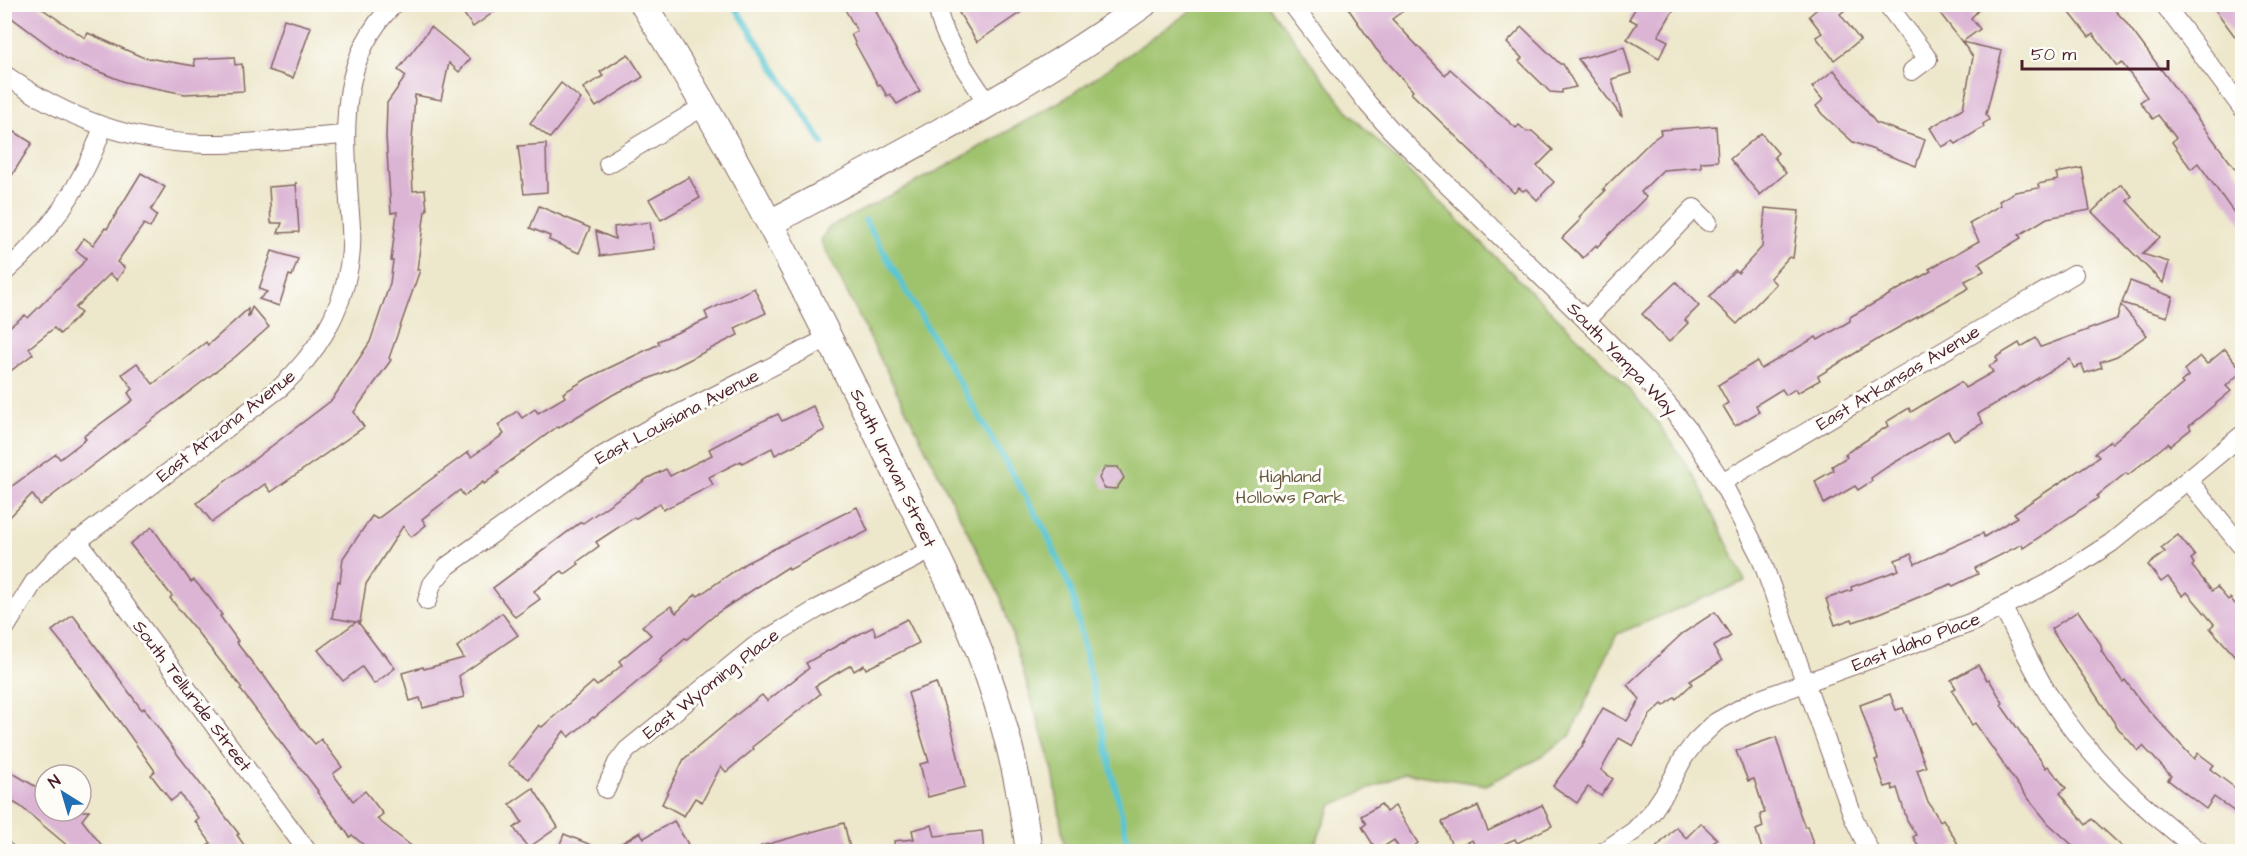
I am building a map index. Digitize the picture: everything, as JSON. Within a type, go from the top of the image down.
[{"type":"street","name":"East Arizona Avenue","points":[[4,630],[34,582],[58,556],[281,387],[303,366],[321,341],[343,294],[350,265],[351,234],[345,135],[350,82],[358,57],[371,33],[394,4]]},
{"type":"street","name":"South Uravan Street","points":[[643,4],[770,223],[830,338],[956,596],[995,698],[1017,784],[1029,852]]},
{"type":"street","points":[[938,4],[943,30],[988,104]]},
{"type":"street","points":[[770,223],[988,104],[1093,39],[1144,4]]},
{"type":"street","name":"South Yampa Way","points":[[1292,4],[1368,104],[1391,130],[1646,380],[1687,428],[1722,482],[1761,558],[1854,819],[1870,852]]},
{"type":"street","points":[[1887,4],[1928,59],[1912,71]]},
{"type":"street","points":[[2164,4],[2242,108]]},
{"type":"street","points":[[4,74],[64,111],[103,127],[136,136],[170,142],[204,144],[345,135]]},
{"type":"street","points":[[608,164],[704,106]]},
{"type":"street","points":[[4,273],[44,233],[65,205],[82,175],[103,127]]},
{"type":"street","points":[[1586,320],[1694,208],[1708,222]]},
{"type":"street","name":"East Arkansas Avenue","points":[[1722,482],[2074,274]]},
{"type":"street","name":"East Louisiana Avenue","points":[[427,601],[432,584],[446,567],[597,459],[645,431],[830,338]]},
{"type":"street","name":"East Idaho Place","points":[[1603,852],[1634,831],[1652,812],[1684,757],[1696,741],[1716,722],[1752,702],[1935,637],[2003,608],[2081,564],[2111,543],[2242,435]]},
{"type":"street","points":[[2188,480],[2242,547]]},
{"type":"street","name":"South Telluride Street","points":[[77,540],[308,852]]},
{"type":"street","name":"East Wyoming Place","points":[[606,789],[617,763],[627,750],[755,646],[819,608],[933,549]]},
{"type":"street","points":[[2003,608],[2040,681],[2081,741],[2117,782],[2157,819],[2201,852]]},
{"type":"green space","name":"Highland Hollows Park","points":[[1199,5],[1268,5],[1350,114],[1617,376],[1658,423],[1697,480],[1745,581],[1617,634],[1570,736],[1537,759],[1486,785],[1405,773],[1332,805],[1312,851],[1065,851],[1053,771],[1001,598],[821,241],[828,228],[945,167],[1066,98]]},
{"type":"building","points":[[4,4],[35,4],[85,38],[88,33],[142,57],[195,66],[194,59],[234,57],[235,65],[242,64],[244,91],[185,94],[125,82],[67,59],[4,12]]},
{"type":"building","points":[[457,4],[505,4],[473,27]]},
{"type":"building","points":[[842,4],[873,4],[885,31],[920,91],[897,104],[890,94],[887,96],[880,84],[878,85],[856,45],[851,34],[857,31]]},
{"type":"building","points":[[972,4],[1033,4],[977,42],[959,13]]},
{"type":"building","points":[[1345,4],[1413,4],[1392,19],[1445,75],[1450,69],[1516,128],[1519,125],[1527,132],[1532,131],[1553,150],[1537,166],[1554,182],[1537,200],[1526,189],[1523,191],[1519,188],[1514,193],[1411,93],[1413,91],[1376,49]]},
{"type":"building","points":[[1638,4],[1677,4],[1658,36],[1668,41],[1659,58],[1627,39],[1637,23],[1629,19]]},
{"type":"building","points":[[1823,4],[1853,4],[1840,14],[1860,40],[1834,60],[1816,37],[1822,33],[1809,16]]},
{"type":"building","points":[[1933,4],[1984,4],[1971,18],[1980,29],[1962,42]]},
{"type":"building","points":[[2063,4],[2109,4],[2125,21],[2242,178],[2242,224],[2198,163],[2191,169],[2172,142],[2176,138],[2158,115],[2153,119],[2140,102],[2147,97],[2122,63],[2117,66],[2093,34],[2089,37]]},
{"type":"building","points":[[2211,4],[2242,4],[2242,46]]},
{"type":"building","points":[[284,19],[311,27],[293,78],[268,70]]},
{"type":"building","points":[[431,27],[470,59],[459,72],[449,63],[441,100],[415,95],[411,156],[413,191],[425,190],[427,210],[425,211],[417,270],[420,270],[389,358],[391,360],[354,412],[364,427],[271,492],[265,484],[212,522],[197,503],[332,400],[370,342],[390,283],[397,212],[391,213],[386,137],[387,103],[406,76],[398,70]]},
{"type":"building","points":[[1522,27],[1560,64],[1563,64],[1576,87],[1562,90],[1562,93],[1550,92],[1519,61],[1522,58],[1507,43]]},
{"type":"building","points":[[1962,42],[2002,51],[1986,114],[1989,120],[1983,124],[1984,127],[1956,144],[1953,141],[1942,147],[1930,128],[1963,108],[1973,57]]},
{"type":"building","points":[[1624,47],[1631,73],[1612,79],[1621,116],[1578,59]]},
{"type":"building","points":[[628,54],[643,77],[596,107],[583,88],[603,76],[600,72]]},
{"type":"building","points":[[1834,70],[1876,123],[1925,140],[1916,166],[1853,142],[1822,114],[1816,106],[1823,100],[1812,87]]},
{"type":"building","points":[[561,83],[581,99],[550,138],[530,123]]},
{"type":"building","points":[[4,125],[32,143],[4,188]]},
{"type":"building","points":[[1716,126],[1718,161],[1701,162],[1701,167],[1663,170],[1641,192],[1646,197],[1597,247],[1596,245],[1583,258],[1562,238],[1605,191],[1603,189],[1651,141],[1661,134],[1660,130]]},
{"type":"building","points":[[1761,133],[1778,153],[1774,157],[1786,173],[1760,195],[1730,159]]},
{"type":"building","points":[[546,144],[547,192],[524,194],[518,146]]},
{"type":"building","points":[[2082,168],[2090,210],[2047,218],[2019,235],[2021,238],[1979,263],[1984,271],[1965,281],[1969,288],[1880,338],[1818,376],[1820,380],[1797,393],[1795,389],[1786,395],[1782,389],[1756,405],[1759,412],[1735,426],[1723,406],[1728,403],[1718,385],[1757,361],[1761,369],[1816,337],[1818,340],[1850,321],[1850,317],[1979,241],[1969,223],[2001,205],[1999,201],[2015,192],[2039,188],[2038,184],[2058,180],[2056,173]]},
{"type":"building","points":[[141,173],[165,187],[151,210],[157,215],[150,228],[144,224],[117,262],[125,268],[117,280],[110,274],[75,308],[81,313],[60,334],[54,328],[29,348],[33,354],[4,376],[4,331],[25,315],[28,318],[82,264],[86,258],[76,250],[84,238],[93,245],[105,228],[107,229]]},
{"type":"building","points":[[689,177],[700,198],[661,220],[649,199]]},
{"type":"building","points":[[296,182],[299,232],[278,233],[282,223],[271,223],[269,187],[295,185]]},
{"type":"building","points":[[2121,184],[2132,196],[2127,201],[2160,237],[2142,254],[2169,262],[2163,283],[2092,212]]},
{"type":"building","points":[[539,206],[590,228],[579,253],[549,240],[550,236],[530,228]]},
{"type":"building","points":[[1765,208],[1799,211],[1793,258],[1789,257],[1770,278],[1776,284],[1737,324],[1709,297],[1735,270],[1738,273],[1762,247]]},
{"type":"building","points":[[650,222],[654,249],[600,256],[596,231],[615,239],[614,227]]},
{"type":"building","points":[[272,251],[298,259],[292,276],[289,275],[279,306],[259,299],[267,292],[259,289]]},
{"type":"building","points":[[2130,281],[2173,297],[2167,317],[2122,303]]},
{"type":"building","points":[[1676,282],[1699,306],[1685,320],[1688,323],[1669,342],[1642,314]]},
{"type":"building","points":[[754,288],[766,313],[735,328],[738,335],[671,369],[614,394],[557,427],[497,471],[499,473],[484,484],[483,482],[464,496],[460,490],[422,519],[426,525],[411,537],[403,526],[366,584],[360,622],[358,622],[395,668],[374,684],[362,667],[343,681],[318,650],[356,622],[332,618],[343,558],[372,516],[377,519],[468,452],[471,457],[504,434],[498,425],[517,411],[522,418],[535,409],[538,413],[565,397],[563,393],[588,378],[659,344],[658,341],[708,319],[705,312]]},
{"type":"building","points":[[2121,305],[2147,335],[2117,356],[2100,362],[2102,367],[2085,373],[2082,365],[2074,368],[2070,359],[1978,414],[1983,423],[1954,440],[1948,431],[1887,467],[1858,490],[1855,486],[1824,504],[1815,481],[1834,470],[1832,466],[1847,457],[1845,454],[1888,426],[1886,422],[1909,408],[1911,412],[1961,382],[1965,388],[1993,372],[1989,366],[1998,361],[1996,357],[2019,343],[2021,347],[2036,338],[2041,347],[2117,319]]},
{"type":"building","points":[[252,307],[269,327],[235,357],[40,505],[32,494],[4,523],[4,492],[56,454],[60,459],[86,439],[84,436],[133,400],[128,393],[133,389],[122,374],[137,363],[153,384],[206,342],[208,345],[248,309],[248,318]]},
{"type":"building","points":[[2225,349],[2242,371],[2226,386],[2231,391],[2189,426],[2191,429],[2170,446],[2168,443],[2128,475],[2126,473],[2097,496],[2098,498],[2023,548],[2022,544],[1975,568],[1978,574],[1953,586],[1951,584],[1880,613],[1835,625],[1826,599],[1852,590],[1851,587],[1899,570],[1895,560],[1911,554],[1915,564],[1983,533],[1984,537],[2017,517],[2014,513],[2099,457],[2095,453],[2110,441],[2112,443],[2183,384],[2181,382],[2188,376],[2184,370],[2200,356],[2207,364]]},
{"type":"building","points":[[813,406],[825,430],[775,455],[772,448],[742,463],[741,461],[709,477],[713,485],[663,510],[660,503],[635,519],[634,517],[596,542],[599,546],[577,562],[579,564],[565,574],[562,571],[534,591],[540,599],[515,617],[493,588],[581,522],[583,523],[648,478],[666,469],[670,476],[712,455],[709,449],[750,427],[778,414],[782,421]]},
{"type":"building","points":[[1105,467],[1118,467],[1124,478],[1116,489],[1104,488],[1099,478]]},
{"type":"building","points":[[857,507],[868,531],[852,539],[851,537],[789,570],[788,567],[717,613],[660,659],[662,661],[594,718],[569,737],[564,731],[529,779],[508,764],[539,725],[542,727],[593,682],[597,686],[622,665],[619,661],[651,635],[642,626],[671,606],[676,613],[696,594],[698,596],[746,563]]},
{"type":"building","points":[[152,527],[191,582],[194,580],[209,597],[238,641],[236,642],[262,673],[301,728],[315,744],[321,739],[342,767],[333,774],[353,801],[365,791],[383,814],[377,819],[419,852],[372,852],[352,835],[350,837],[240,689],[242,688],[130,544]]},
{"type":"building","points":[[2178,535],[2195,556],[2191,559],[2194,564],[2192,566],[2212,591],[2217,587],[2242,612],[2242,664],[2210,628],[2214,624],[2187,592],[2183,596],[2168,577],[2161,582],[2148,565],[2165,552],[2161,548]]},
{"type":"building","points":[[2078,611],[2100,643],[2101,651],[2123,682],[2125,680],[2142,703],[2194,759],[2198,753],[2214,765],[2210,769],[2242,793],[2242,817],[2214,797],[2206,809],[2168,780],[2171,776],[2143,746],[2138,751],[2118,728],[2051,629]]},
{"type":"building","points":[[1715,612],[1731,636],[1713,647],[1722,661],[1690,681],[1692,684],[1676,699],[1675,697],[1664,706],[1662,704],[1650,715],[1633,746],[1619,738],[1601,770],[1613,779],[1601,796],[1588,787],[1577,803],[1553,786],[1586,741],[1584,742],[1603,708],[1627,721],[1640,699],[1627,685],[1683,633]]},
{"type":"building","points":[[502,613],[518,635],[459,676],[464,697],[423,708],[420,698],[410,701],[402,673],[464,658],[457,647]]},
{"type":"building","points":[[73,615],[142,710],[144,708],[239,834],[237,835],[249,852],[199,852],[211,843],[195,821],[199,819],[180,794],[171,801],[151,775],[155,771],[78,663],[52,631]]},
{"type":"building","points":[[907,619],[919,643],[866,669],[864,665],[854,671],[851,665],[815,686],[820,694],[752,747],[754,749],[726,772],[721,766],[702,802],[695,798],[684,816],[662,804],[684,759],[762,695],[767,701],[809,668],[806,663],[842,643],[873,627],[876,635]]},
{"type":"building","points":[[1978,665],[2003,703],[2001,705],[2025,739],[2046,768],[2048,766],[2066,788],[2060,793],[2086,825],[2092,819],[2128,852],[2080,852],[2048,823],[2017,784],[1975,723],[1972,725],[1952,690],[1956,688],[1951,680]]},
{"type":"building","points":[[936,683],[951,725],[965,787],[928,797],[920,764],[929,762],[908,693]]},
{"type":"building","points":[[1890,694],[1896,710],[1903,708],[1926,767],[1917,770],[1927,800],[1940,821],[1943,819],[1958,844],[1945,852],[1922,852],[1913,837],[1916,835],[1907,820],[1897,788],[1893,790],[1892,785],[1885,787],[1875,760],[1878,759],[1860,705]]},
{"type":"building","points":[[1776,737],[1800,814],[1814,846],[1798,852],[1763,852],[1756,830],[1763,827],[1760,814],[1765,813],[1754,779],[1748,781],[1736,751]]},
{"type":"building","points":[[4,768],[33,785],[33,817],[20,806],[4,797]]},
{"type":"building","points":[[533,788],[558,827],[528,848],[514,828],[522,822],[510,804]]},
{"type":"building","points":[[1381,804],[1386,812],[1395,806],[1418,843],[1406,852],[1401,852],[1394,840],[1377,851],[1362,827],[1366,824],[1361,816]]},
{"type":"building","points":[[1542,805],[1552,826],[1517,843],[1515,839],[1485,852],[1477,852],[1472,840],[1453,848],[1442,822],[1478,806],[1488,831]]},
{"type":"building","points":[[674,821],[688,844],[675,852],[607,852],[640,832],[644,838]]},
{"type":"building","points":[[40,823],[84,823],[107,852],[75,852]]},
{"type":"building","points":[[844,823],[851,852],[762,852],[761,846]]},
{"type":"building","points":[[1701,823],[1717,839],[1704,852],[1652,852],[1676,827],[1686,838]]},
{"type":"building","points":[[932,825],[935,836],[982,831],[984,852],[895,852],[894,841],[914,839],[912,830]]},
{"type":"building","points":[[564,834],[606,851],[606,852],[557,852]]},
{"type":"waterway","points":[[733,4],[823,144]]},
{"type":"waterway","points":[[865,220],[1045,530],[1071,590],[1130,852]]}]
